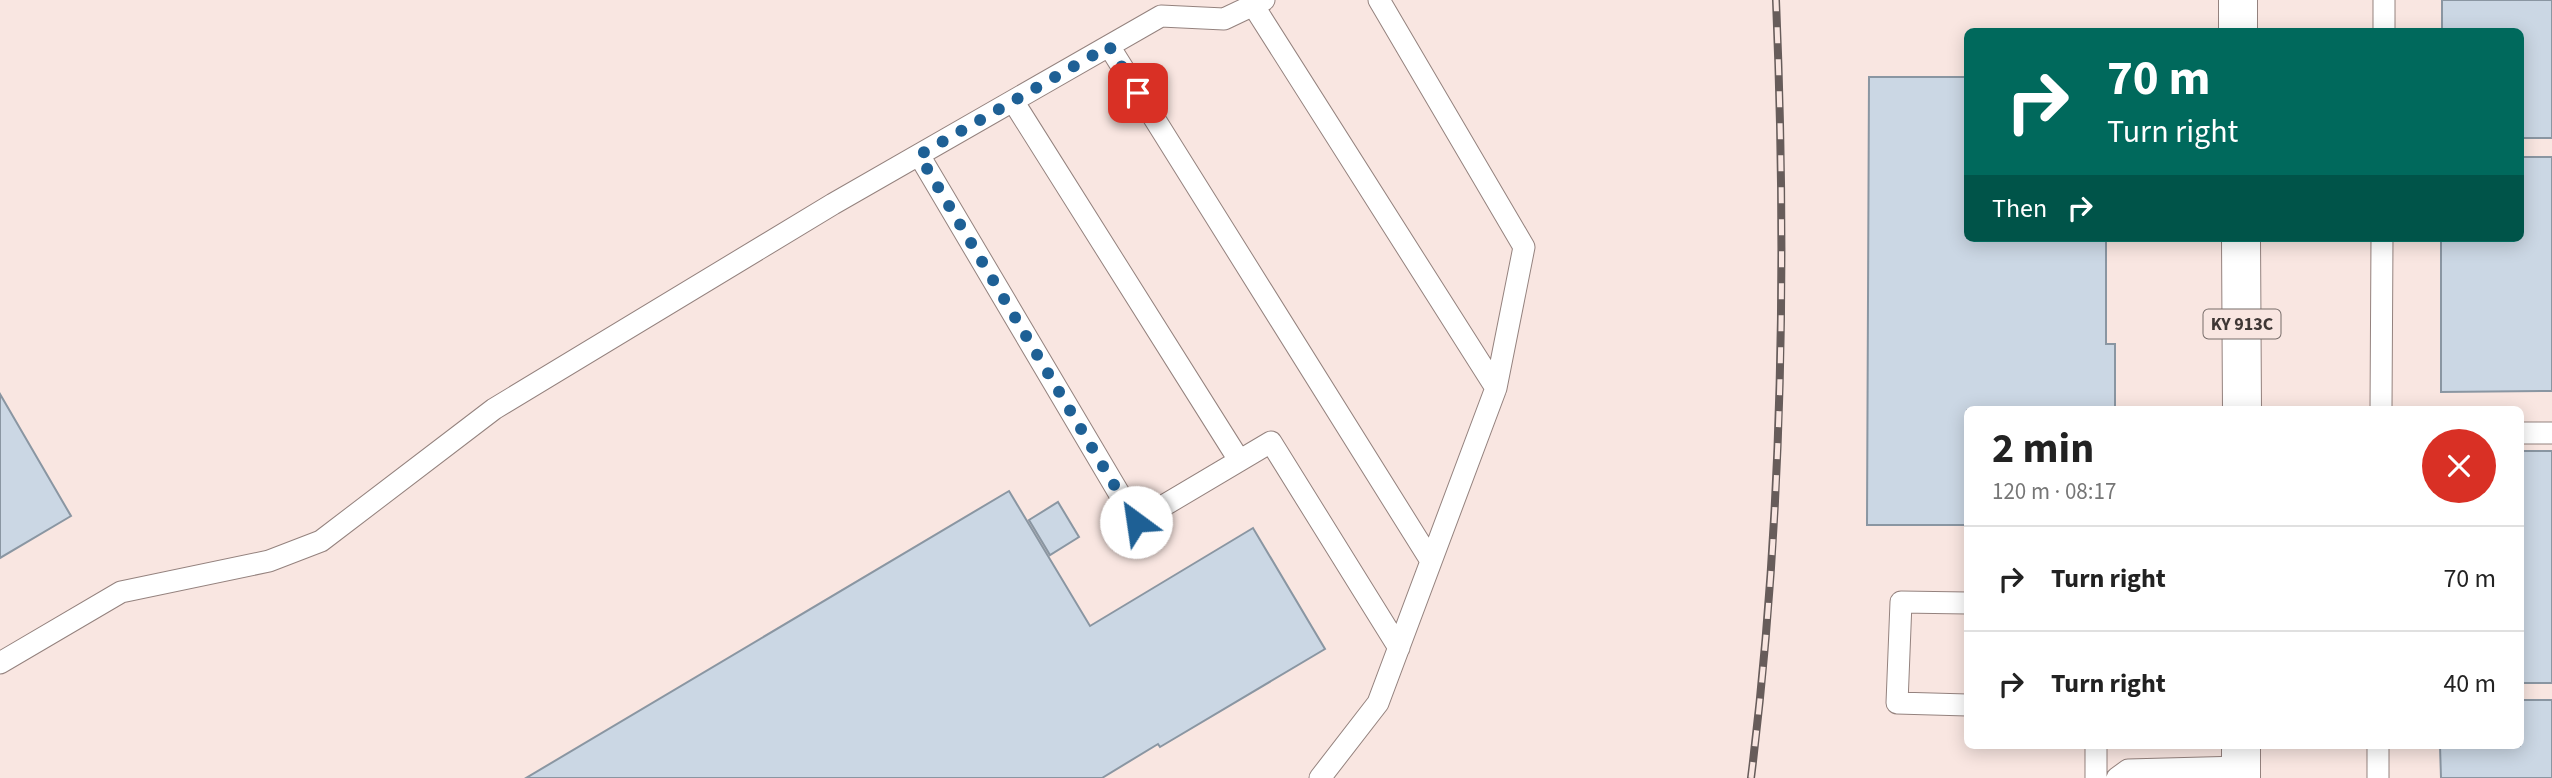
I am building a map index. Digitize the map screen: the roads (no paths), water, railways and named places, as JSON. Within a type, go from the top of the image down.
[{"type":"main road","points":[[2238,0],[2238,28]]},
{"type":"main road","name":"KY 913C","points":[[2241,242],[2242,406]]},
{"type":"lane","points":[[1320,778],[1378,703],[1496,388],[1524,247],[1380,0]]},
{"type":"lane","points":[[2384,0],[2384,28]]},
{"type":"lane","points":[[0,663],[121,592],[269,561],[321,541],[494,410],[821,211],[1161,16],[1224,19],[1258,3],[1496,388]]},
{"type":"lane","points":[[1109,46],[1431,561]]},
{"type":"lane","points":[[1013,101],[1239,460]]},
{"type":"lane","points":[[919,155],[1136,522],[1271,442],[1399,648]]},
{"type":"lane","points":[[2381,406],[2382,242]]},
{"type":"lane","points":[[2524,433],[2552,433]]},
{"type":"lane","points":[[1964,603],[1901,602],[1896,702],[1964,705]]},
{"type":"lane","points":[[2096,749],[2096,778]]},
{"type":"lane","points":[[2378,749],[2378,778]]},
{"type":"lane","points":[[2117,778],[2128,770],[2241,764]]},
{"type":"railway","points":[[1751,778],[1770,584],[1780,390],[1781,195],[1776,0]]}]
